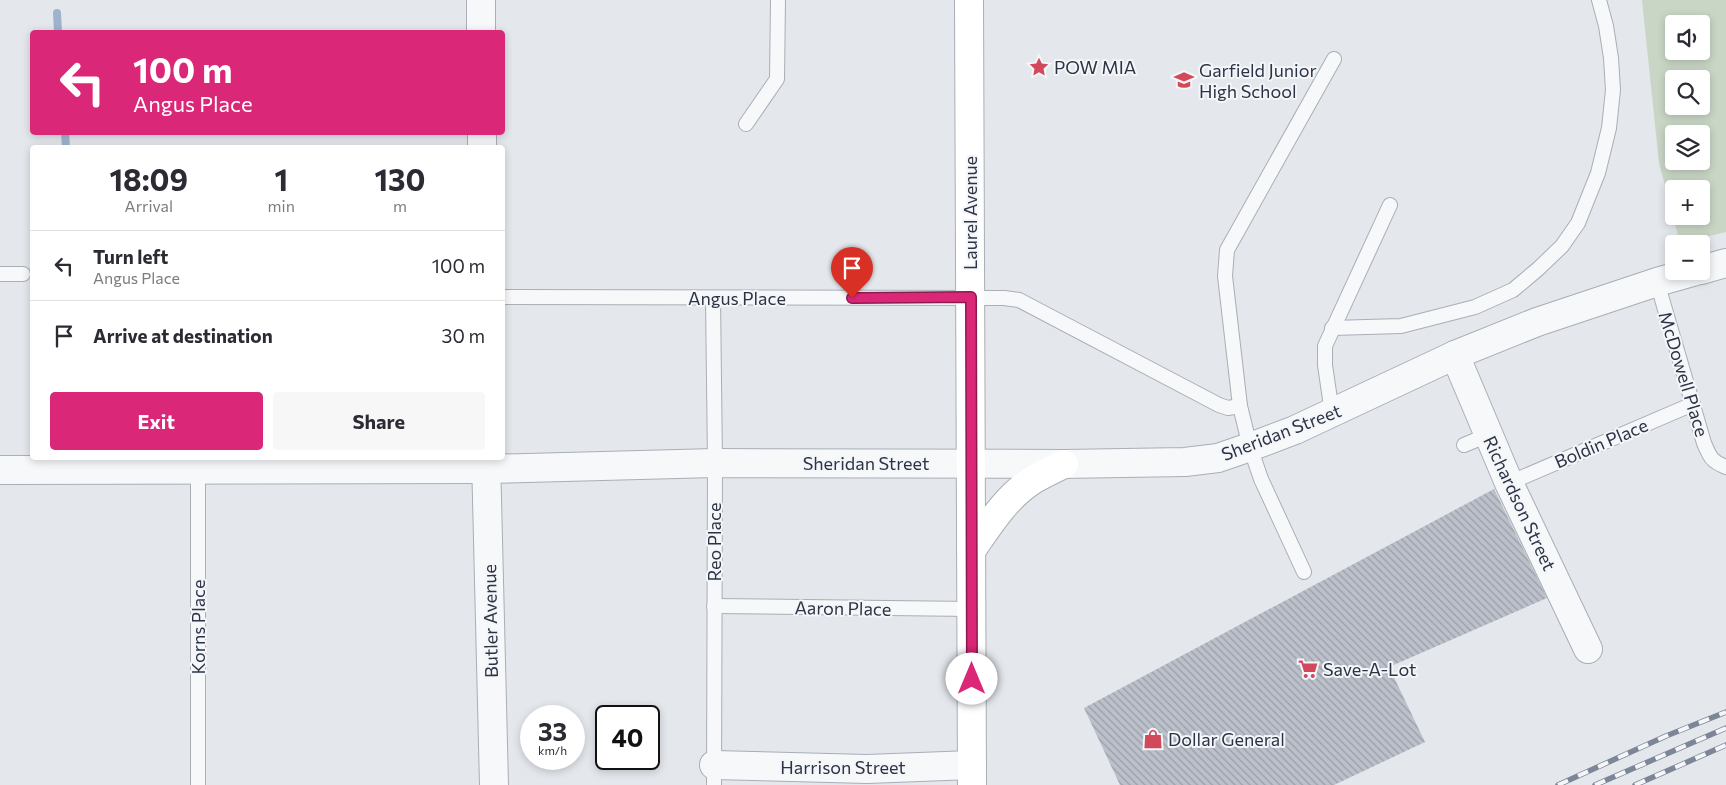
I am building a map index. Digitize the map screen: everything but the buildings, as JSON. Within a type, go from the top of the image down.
[{"type":"street","points":[[480,0],[481,30]]},
{"type":"street","name":"Laurel Avenue","points":[[969,0],[972,775]]},
{"type":"street","points":[[1710,268],[1726,264]]},
{"type":"street","name":"Sheridan Street","points":[[0,470],[198,470],[486,463],[1064,464],[1185,462],[1218,458],[1295,430],[1455,356],[1537,322],[1665,280]]},
{"type":"street","name":"Richardson Street","points":[[1455,356],[1476,440],[1509,483],[1588,650]]},
{"type":"street","name":"Butler Avenue","points":[[486,463],[494,785]]},
{"type":"street","points":[[972,551],[991,522],[1013,496],[1033,480],[1064,464]]},
{"type":"street","name":"Harrison Street","points":[[714,775],[867,777],[972,775]]},
{"type":"lane","points":[[746,124],[777,79],[778,0]]},
{"type":"lane","points":[[1332,328],[1401,326],[1476,306],[1513,290],[1538,270],[1562,246],[1578,223],[1598,173],[1608,128],[1613,90],[1611,58],[1606,26],[1599,0]]},
{"type":"lane","points":[[1304,572],[1260,479],[1250,447],[1240,406],[1225,276],[1227,250],[1334,59]]},
{"type":"lane","points":[[1332,413],[1325,365],[1325,346],[1390,205]]},
{"type":"lane","points":[[0,274],[23,274]]},
{"type":"lane","name":"McDowell Place","points":[[1656,282],[1704,443],[1710,458],[1721,465]]},
{"type":"lane","name":"Angus Place","points":[[505,297],[971,297],[1019,300],[1219,405],[1228,408],[1240,406]]},
{"type":"lane","name":"Reo Place","points":[[712,298],[714,775]]},
{"type":"lane","name":"Boldin Place","points":[[1509,483],[1693,404]]},
{"type":"lane","name":"Korns Place","points":[[198,470],[198,785]]},
{"type":"lane","name":"Aaron Place","points":[[714,606],[972,609]]},
{"type":"green space","points":[[1642,0],[1726,0],[1726,232],[1710,236],[1678,235],[1675,225],[1710,225],[1710,180],[1665,180],[1665,186],[1659,163]]},
{"type":"waterway","points":[[57,13],[58,30]]},
{"type":"waterway","points":[[65,135],[66,145]]},
{"type":"railway","points":[[1558,785],[1666,736],[1726,712]]},
{"type":"railway","points":[[1595,785],[1726,728]]},
{"type":"railway","points":[[1635,785],[1726,745]]},
{"type":"place","name":"POW MIA","points":[[1039,67]]},
{"type":"place","name":"Garfield Junior High School","points":[[1184,80]]},
{"type":"place","name":"Save-A-Lot","points":[[1308,669]]},
{"type":"place","name":"Dollar General","points":[[1153,739]]},
{"type":"route","points":[[852,298],[971,297],[972,679]]}]
